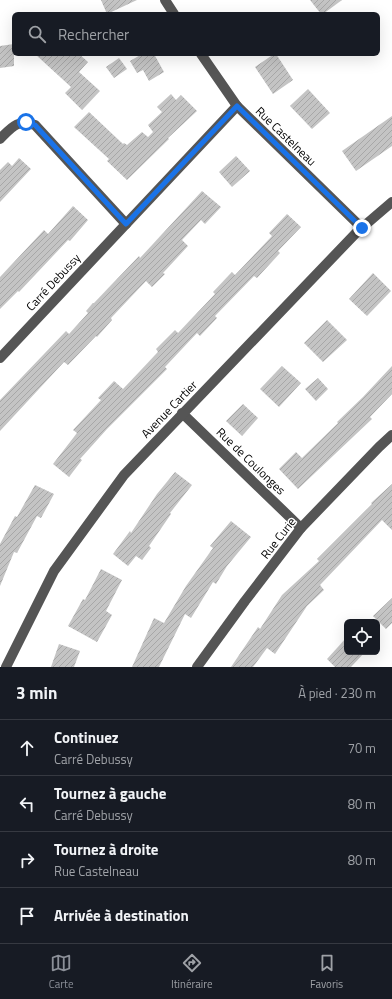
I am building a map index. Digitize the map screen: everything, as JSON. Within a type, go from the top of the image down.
[{"type":"street","points":[[165,0],[173,12]]},
{"type":"street","name":"Rue Castelneau","points":[[202,56],[237,106],[362,228]]},
{"type":"street","name":"Carré Debussy","points":[[0,358],[237,106]]},
{"type":"street","points":[[0,139],[16,124],[26,122],[35,125],[126,224]]},
{"type":"street","name":"Avenue Cartier","points":[[6,667],[54,571],[124,475],[182,413],[362,228],[392,202]]},
{"type":"street","name":"Rue de Coulonges","points":[[182,413],[302,528]]},
{"type":"street","name":"Rue Curie","points":[[197,667],[245,601],[302,528],[392,435]]},
{"type":"building","points":[[101,0],[137,0],[111,12],[106,12]]},
{"type":"building","points":[[310,0],[342,0],[326,12],[319,12]]},
{"type":"building","points":[[12,44],[14,66],[0,68],[0,46]]},
{"type":"building","points":[[37,56],[81,56],[88,62],[79,72],[100,91],[82,110],[65,93],[71,87]]},
{"type":"building","points":[[139,56],[155,56],[164,72],[149,81],[143,70],[137,73],[130,61]]},
{"type":"building","points":[[271,56],[277,56],[293,80],[273,94],[255,67]]},
{"type":"building","points":[[119,58],[127,69],[114,78],[106,67]]},
{"type":"building","points":[[308,89],[330,113],[312,129],[290,106]]},
{"type":"building","points":[[171,94],[176,100],[181,95],[197,111],[127,180],[107,161],[109,159],[74,127],[89,112],[123,144],[124,143],[127,145],[142,132],[148,137],[153,132],[148,125],[162,112],[157,107]]},
{"type":"building","points":[[392,116],[392,146],[356,171],[342,151]]},
{"type":"building","points":[[236,156],[250,171],[232,187],[219,172]]},
{"type":"building","points":[[19,158],[31,169],[0,202],[0,170],[8,162],[12,166]]},
{"type":"building","points":[[202,191],[221,207],[205,224],[201,220],[182,240],[188,246],[163,273],[165,274],[152,287],[146,281],[111,318],[112,320],[97,337],[96,336],[68,365],[64,362],[0,431],[0,400],[66,331],[69,334],[88,313],[86,311],[93,303],[139,256],[140,258]]},
{"type":"building","points":[[73,206],[88,220],[70,241],[68,240],[19,292],[18,291],[0,309],[0,277],[44,230],[48,234]]},
{"type":"building","points":[[287,214],[301,227],[278,251],[280,253],[257,278],[254,276],[215,316],[217,318],[200,336],[197,333],[165,367],[167,369],[107,429],[80,459],[82,460],[69,477],[53,464],[77,433],[73,430],[101,400],[98,398],[114,381],[123,389],[158,352],[156,349],[175,330],[178,333],[215,294],[213,292],[232,272],[235,275],[272,236],[269,233]]},
{"type":"building","points":[[373,273],[391,291],[367,316],[349,299]]},
{"type":"building","points":[[327,320],[347,340],[323,362],[304,343]]},
{"type":"building","points":[[282,366],[301,383],[279,407],[260,389]]},
{"type":"building","points":[[392,366],[392,394],[370,417],[372,419],[298,489],[279,469],[296,452],[302,458],[338,423],[337,422]]},
{"type":"building","points":[[318,378],[328,389],[316,401],[305,389]]},
{"type":"building","points":[[243,404],[258,418],[242,436],[226,421]]},
{"type":"building","points":[[175,472],[192,485],[170,513],[171,514],[149,546],[151,548],[142,560],[136,556],[128,566],[113,554],[130,531],[131,533],[157,494]]},
{"type":"building","points":[[392,484],[392,530],[382,520],[320,585],[324,590],[307,606],[275,654],[267,648],[253,667],[231,667],[258,627],[260,629],[282,595],[319,561],[317,559],[372,504],[371,503]]},
{"type":"building","points":[[35,485],[54,494],[41,518],[37,516],[17,553],[14,552],[0,586],[0,544],[15,516],[17,517]]},
{"type":"building","points":[[231,521],[251,537],[227,566],[216,584],[213,582],[191,618],[185,614],[159,667],[132,667],[154,618],[164,623],[186,586],[213,548],[210,546]]},
{"type":"building","points":[[101,569],[122,580],[106,611],[112,615],[97,642],[68,626],[83,599],[85,600]]},
{"type":"building","points":[[392,598],[392,623],[386,629],[380,623],[380,619],[376,619],[373,616]]},
{"type":"building","points":[[344,640],[344,655],[362,655],[351,667],[335,667],[327,659]]},
{"type":"building","points":[[59,644],[80,651],[74,667],[51,667]]},
{"type":"route","points":[[26,122],[35,125],[126,224],[237,106],[362,228]]}]
